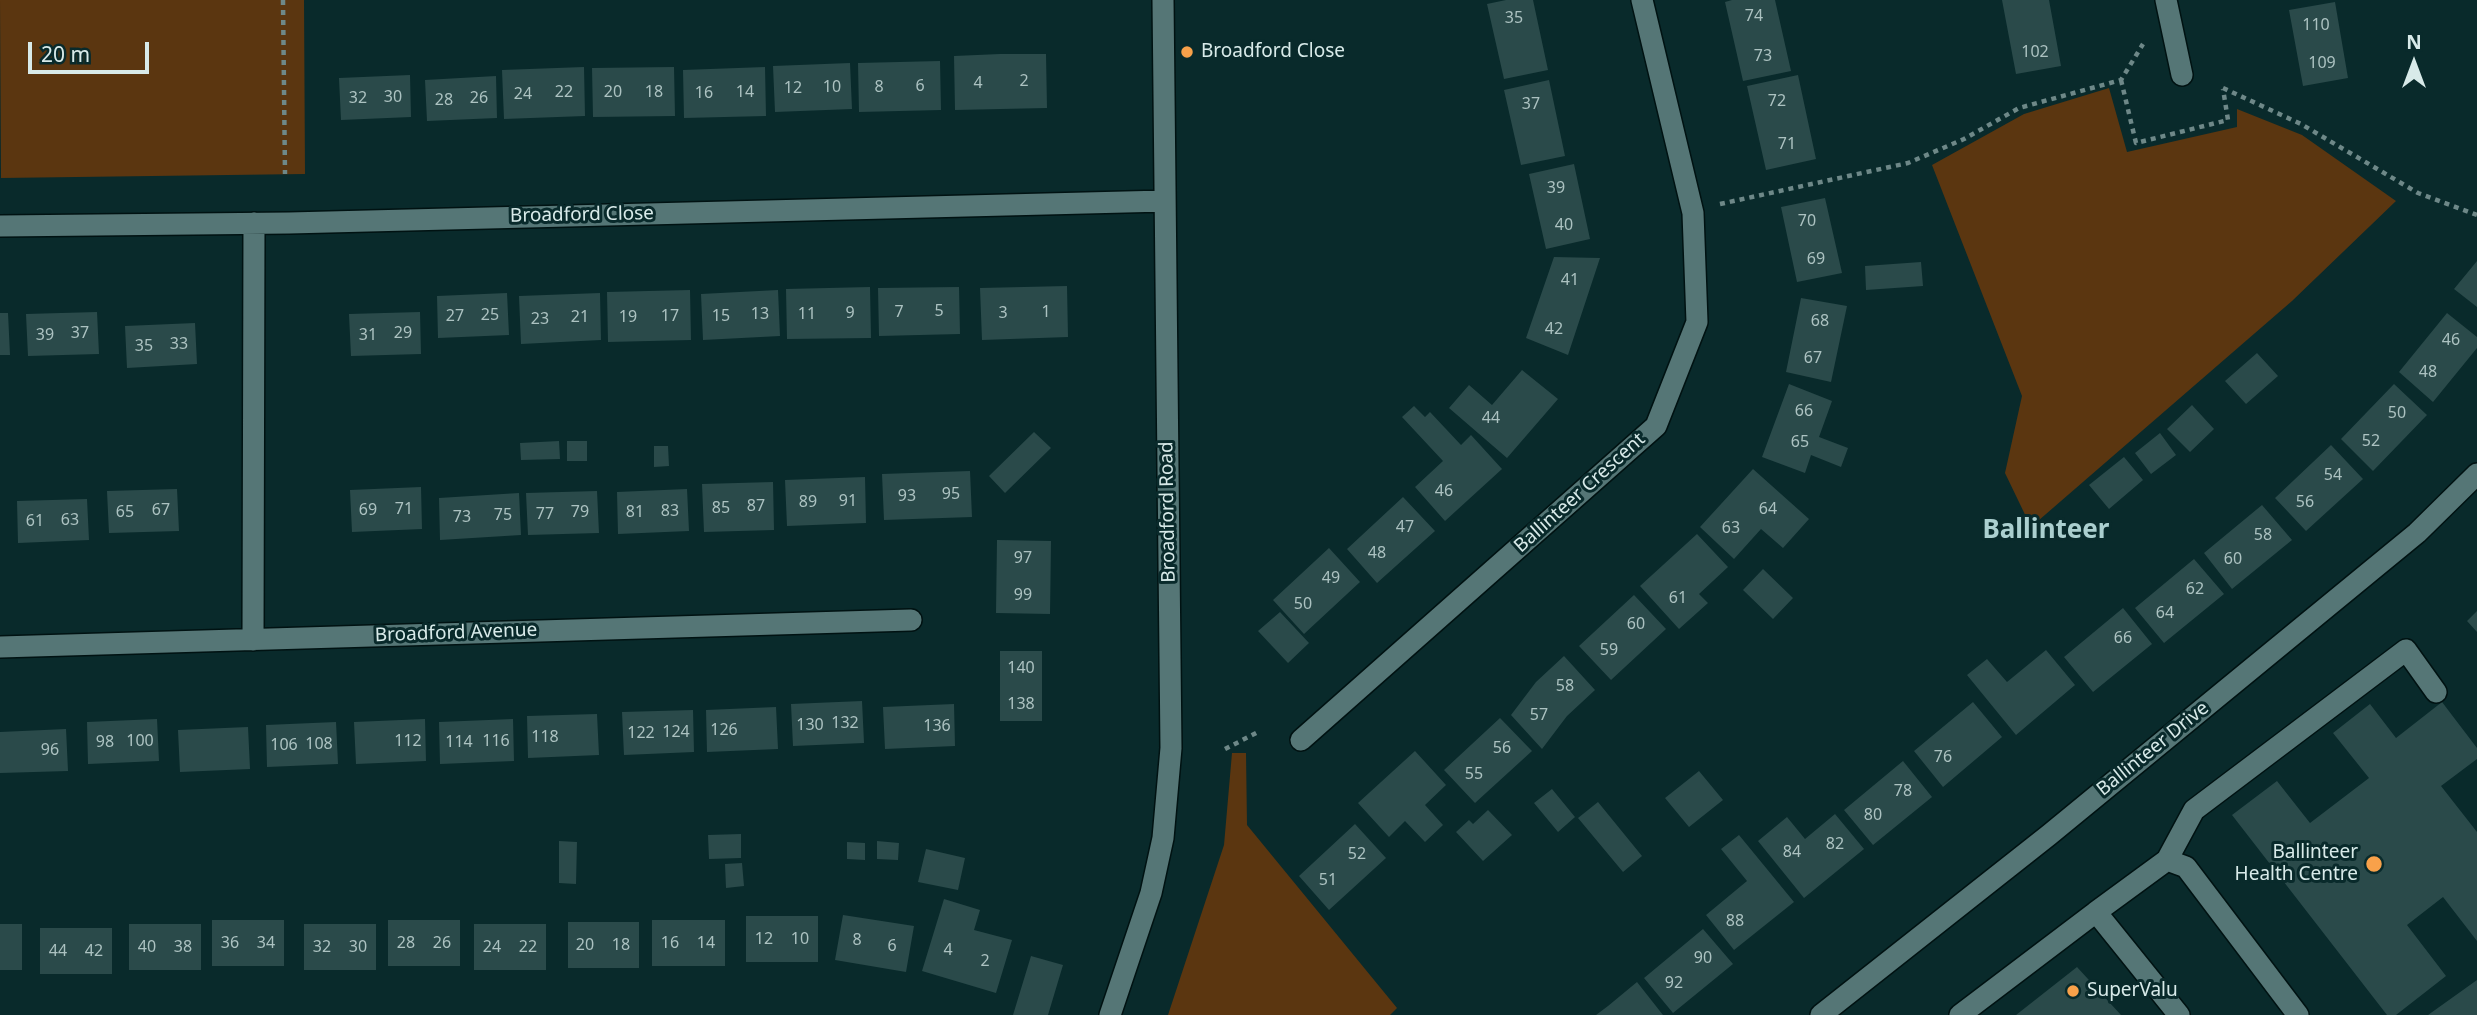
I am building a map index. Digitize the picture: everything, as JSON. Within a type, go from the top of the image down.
[{"type":"street","name":"Broadford Road","points":[[1110,1015],[1152,893],[1168,793],[1171,748],[1163,0]]},
{"type":"street","name":"Ballinteer Crescent","points":[[1301,740],[1656,426],[1696,322],[1692,213],[1642,0]]},
{"type":"street","points":[[2166,0],[2182,75]]},
{"type":"street","name":"Broadford Close","points":[[0,226],[254,223],[1165,201]]},
{"type":"street","points":[[253,640],[254,223]]},
{"type":"street","name":"Ballinteer Drive","points":[[1821,1015],[2049,835],[2406,542],[2477,474]]},
{"type":"street","name":"Broadford Avenue","points":[[0,647],[911,620]]},
{"type":"street","points":[[1960,1015],[2167,860],[2193,810],[2406,650],[2436,692]]},
{"type":"street","points":[[2167,860],[2186,867],[2298,1015]]},
{"type":"street","points":[[2096,912],[2179,1015]]},
{"type":"path","points":[[283,0],[285,174]]},
{"type":"path","points":[[1720,204],[1908,163],[1964,139],[2019,108],[2121,80],[2143,44]]},
{"type":"path","points":[[2121,80],[2136,142],[2228,120],[2223,88],[2301,124],[2418,193],[2477,215]]},
{"type":"path","points":[[1225,748],[1258,732]]},
{"type":"shaded area","points":[[0,0],[304,0],[305,174],[1,178]]},
{"type":"shaded area","points":[[2109,88],[2127,152],[2237,127],[2237,109],[2302,135],[2396,201],[2292,301],[2031,527],[2005,473],[2022,396],[1932,165],[2024,114]]},
{"type":"shaded area","points":[[1232,753],[1246,753],[1247,825],[1397,1008],[1390,1015],[1168,1015],[1224,845]]},
{"type":"building","points":[[1506,0],[1533,0],[1548,70],[1504,79],[1487,4]]},
{"type":"building","points":[[1775,0],[1791,71],[1743,81],[1725,2]]},
{"type":"building","points":[[2002,0],[2049,0],[2061,66],[2016,74]]},
{"type":"building","points":[[2335,2],[2348,78],[2303,86],[2289,10]]},
{"type":"building","points":[[1046,54],[1047,108],[955,110],[954,56]]},
{"type":"building","points":[[940,61],[941,110],[859,112],[858,63]]},
{"type":"building","points":[[850,63],[852,109],[775,112],[773,66]]},
{"type":"building","points":[[584,67],[585,116],[504,119],[502,70]]},
{"type":"building","points":[[674,67],[675,116],[593,117],[592,68]]},
{"type":"building","points":[[765,67],[766,116],[684,118],[683,70]]},
{"type":"building","points":[[410,75],[411,117],[341,120],[339,78]]},
{"type":"building","points":[[1798,75],[1816,159],[1766,170],[1747,86]]},
{"type":"building","points":[[496,76],[497,118],[427,121],[425,80]]},
{"type":"building","points":[[1549,80],[1565,156],[1521,165],[1504,90]]},
{"type":"building","points":[[1574,164],[1590,239],[1546,249],[1529,174]]},
{"type":"building","points":[[1825,198],[1842,273],[1797,282],[1781,207]]},
{"type":"building","points":[[1554,257],[1600,258],[1568,355],[1526,338]]},
{"type":"building","points":[[2477,261],[2477,307],[2454,289]]},
{"type":"building","points":[[1921,262],[1923,286],[1866,290],[1865,266]]},
{"type":"building","points":[[1067,286],[1068,337],[982,340],[980,288]]},
{"type":"building","points":[[870,287],[871,338],[787,339],[786,289]]},
{"type":"building","points":[[959,287],[960,334],[879,336],[878,288]]},
{"type":"building","points":[[690,290],[691,340],[608,342],[607,292]]},
{"type":"building","points":[[778,290],[780,336],[703,340],[701,294]]},
{"type":"building","points":[[507,293],[509,335],[438,338],[437,296]]},
{"type":"building","points":[[600,293],[601,340],[521,344],[519,296]]},
{"type":"building","points":[[1801,298],[1847,306],[1831,382],[1786,372]]},
{"type":"building","points":[[97,312],[99,354],[28,356],[26,314]]},
{"type":"building","points":[[420,312],[421,354],[351,356],[349,314]]},
{"type":"building","points":[[0,313],[8,313],[10,355],[0,355]]},
{"type":"building","points":[[2447,313],[2477,337],[2477,348],[2433,402],[2399,372]]},
{"type":"building","points":[[195,323],[197,364],[127,368],[125,326]]},
{"type":"building","points":[[2257,353],[2278,376],[2246,404],[2225,381]]},
{"type":"building","points":[[1522,370],[1558,399],[1507,458],[1449,408],[1469,385],[1492,405]]},
{"type":"building","points":[[1789,384],[1832,401],[1819,437],[1848,448],[1841,467],[1811,455],[1805,473],[1762,457]]},
{"type":"building","points":[[2394,384],[2427,415],[2373,471],[2341,439]]},
{"type":"building","points":[[2192,405],[2214,429],[2190,452],[2167,429]]},
{"type":"building","points":[[1414,406],[1425,417],[1430,412],[1461,445],[1471,435],[1502,469],[1445,521],[1415,487],[1443,461],[1402,417]]},
{"type":"building","points":[[1034,432],[1051,448],[1005,493],[989,476]]},
{"type":"building","points":[[2160,433],[2176,455],[2151,474],[2135,453]]},
{"type":"building","points":[[559,441],[560,459],[521,460],[520,443]]},
{"type":"building","points":[[567,441],[587,441],[587,461],[567,461]]},
{"type":"building","points":[[2331,445],[2363,479],[2306,531],[2275,498]]},
{"type":"building","points":[[654,446],[668,446],[669,466],[654,467]]},
{"type":"building","points":[[2124,457],[2143,480],[2109,509],[2089,485]]},
{"type":"building","points":[[1753,469],[1809,519],[1783,548],[1761,529],[1734,559],[1700,527]]},
{"type":"building","points":[[970,471],[972,517],[884,520],[882,474]]},
{"type":"building","points":[[865,477],[866,523],[787,526],[785,480]]},
{"type":"building","points":[[773,482],[774,530],[704,532],[702,484]]},
{"type":"building","points":[[421,487],[422,529],[352,532],[350,490]]},
{"type":"building","points":[[177,489],[179,531],[109,533],[107,491]]},
{"type":"building","points":[[687,489],[689,531],[618,534],[617,492]]},
{"type":"building","points":[[597,491],[599,533],[528,535],[526,493]]},
{"type":"building","points":[[519,493],[521,535],[440,540],[439,498]]},
{"type":"building","points":[[1403,497],[1435,531],[1377,583],[1347,549]]},
{"type":"building","points":[[87,499],[89,540],[18,543],[17,501]]},
{"type":"building","points":[[2262,505],[2292,540],[2232,589],[2204,553]]},
{"type":"building","points":[[1697,534],[1728,567],[1699,594],[1708,603],[1679,629],[1640,586]]},
{"type":"building","points":[[997,540],[1051,541],[1050,614],[996,613]]},
{"type":"building","points":[[1329,548],[1360,582],[1304,634],[1273,600]]},
{"type":"building","points":[[2194,559],[2224,594],[2164,643],[2135,608]]},
{"type":"building","points":[[1763,569],[1793,598],[1773,619],[1743,590]]},
{"type":"building","points":[[1634,595],[1666,629],[1611,680],[1579,646]]},
{"type":"building","points":[[2123,608],[2152,644],[2093,692],[2064,657]]},
{"type":"building","points":[[2477,611],[2477,632],[2467,621]]},
{"type":"building","points":[[1280,612],[1309,643],[1288,663],[1258,631]]},
{"type":"building","points":[[2046,650],[2075,685],[2016,735],[1967,675],[1987,659],[2007,682]]},
{"type":"building","points":[[1000,651],[1042,651],[1042,721],[1000,721]]},
{"type":"building","points":[[1564,656],[1595,690],[1567,716],[1542,749],[1511,715],[1536,682]]},
{"type":"building","points":[[862,701],[864,743],[793,746],[791,704]]},
{"type":"building","points":[[1973,702],[2002,737],[1943,787],[1914,751]]},
{"type":"building","name":"Ballinteer Health Centre","points":[[2442,702],[2477,748],[2477,759],[2441,786],[2477,832],[2477,941],[2443,897],[2407,925],[2446,976],[2396,1015],[2387,1015],[2232,815],[2277,781],[2310,823],[2369,778],[2333,733],[2370,704],[2396,738]]},
{"type":"building","points":[[954,704],[955,746],[885,749],[883,707]]},
{"type":"building","points":[[776,707],[778,749],[707,752],[706,710]]},
{"type":"building","points":[[693,710],[694,752],[624,755],[622,712]]},
{"type":"building","points":[[597,714],[599,755],[528,758],[527,716]]},
{"type":"building","points":[[1500,718],[1532,751],[1475,803],[1444,770]]},
{"type":"building","points":[[157,719],[159,761],[88,764],[87,722]]},
{"type":"building","points":[[425,719],[426,761],[356,764],[354,722]]},
{"type":"building","points":[[513,719],[514,761],[440,764],[439,722]]},
{"type":"building","points":[[336,722],[338,764],[267,767],[266,725]]},
{"type":"building","points":[[248,727],[250,769],[180,772],[178,730]]},
{"type":"building","points":[[66,729],[68,771],[0,773],[0,732]]},
{"type":"building","points":[[1415,751],[1446,785],[1425,805],[1443,825],[1425,842],[1405,821],[1389,837],[1358,803]]},
{"type":"building","points":[[1903,761],[1932,797],[1873,845],[1844,810]]},
{"type":"building","points":[[1699,771],[1723,800],[1689,827],[1665,798]]},
{"type":"building","points":[[1552,789],[1575,817],[1558,832],[1534,803]]},
{"type":"building","points":[[1598,802],[1642,856],[1623,872],[1578,818]]},
{"type":"building","points":[[1488,810],[1512,835],[1483,861],[1456,832],[1469,820],[1473,824]]},
{"type":"building","points":[[1835,814],[1864,849],[1804,898],[1758,841],[1787,817],[1805,839]]},
{"type":"building","points":[[1355,824],[1386,858],[1329,910],[1299,876]]},
{"type":"building","points":[[741,834],[741,858],[709,859],[708,835]]},
{"type":"building","points":[[1739,835],[1794,902],[1734,950],[1706,915],[1747,881],[1721,849]]},
{"type":"building","points":[[559,841],[577,842],[576,884],[559,883]]},
{"type":"building","points":[[877,841],[899,843],[898,860],[877,859]]},
{"type":"building","points":[[847,842],[865,843],[865,860],[847,859]]},
{"type":"building","points":[[926,849],[965,858],[958,890],[918,882]]},
{"type":"building","points":[[742,863],[744,886],[726,888],[725,864]]},
{"type":"building","points":[[944,899],[980,910],[974,930],[1012,940],[996,993],[922,971]]},
{"type":"building","points":[[843,915],[914,926],[906,972],[835,960]]},
{"type":"building","points":[[746,916],[818,916],[818,962],[746,962]]},
{"type":"building","points":[[212,920],[284,920],[284,966],[212,966]]},
{"type":"building","points":[[388,920],[460,920],[460,966],[388,966]]},
{"type":"building","points":[[652,920],[725,920],[725,966],[652,966]]},
{"type":"building","points":[[568,922],[639,922],[639,968],[568,968]]},
{"type":"building","points":[[0,924],[22,924],[22,970],[0,970]]},
{"type":"building","points":[[129,924],[201,924],[201,970],[129,970]]},
{"type":"building","points":[[304,924],[376,924],[376,970],[304,970]]},
{"type":"building","points":[[474,924],[546,924],[546,970],[474,970]]},
{"type":"building","points":[[40,928],[112,928],[112,974],[40,974]]},
{"type":"building","points":[[1703,929],[1733,964],[1673,1013],[1644,978]]},
{"type":"building","points":[[1031,956],[1063,965],[1048,1015],[1013,1015]]},
{"type":"building","name":"SuperValu","points":[[2077,967],[2121,1015],[2016,1015]]},
{"type":"building","points":[[2477,980],[2477,1015],[2428,1015]]},
{"type":"building","points":[[1637,982],[1663,1015],[1596,1015],[1608,1006]]},
{"type":"place","name":"Broadford Close","points":[[1187,52]]},
{"type":"place","name":"Ballinteer Health Centre","points":[[2374,864]]},
{"type":"place","name":"SuperValu","points":[[2073,991]]},
{"type":"district","name":"Ballinteer","points":[[2046,531]]}]
